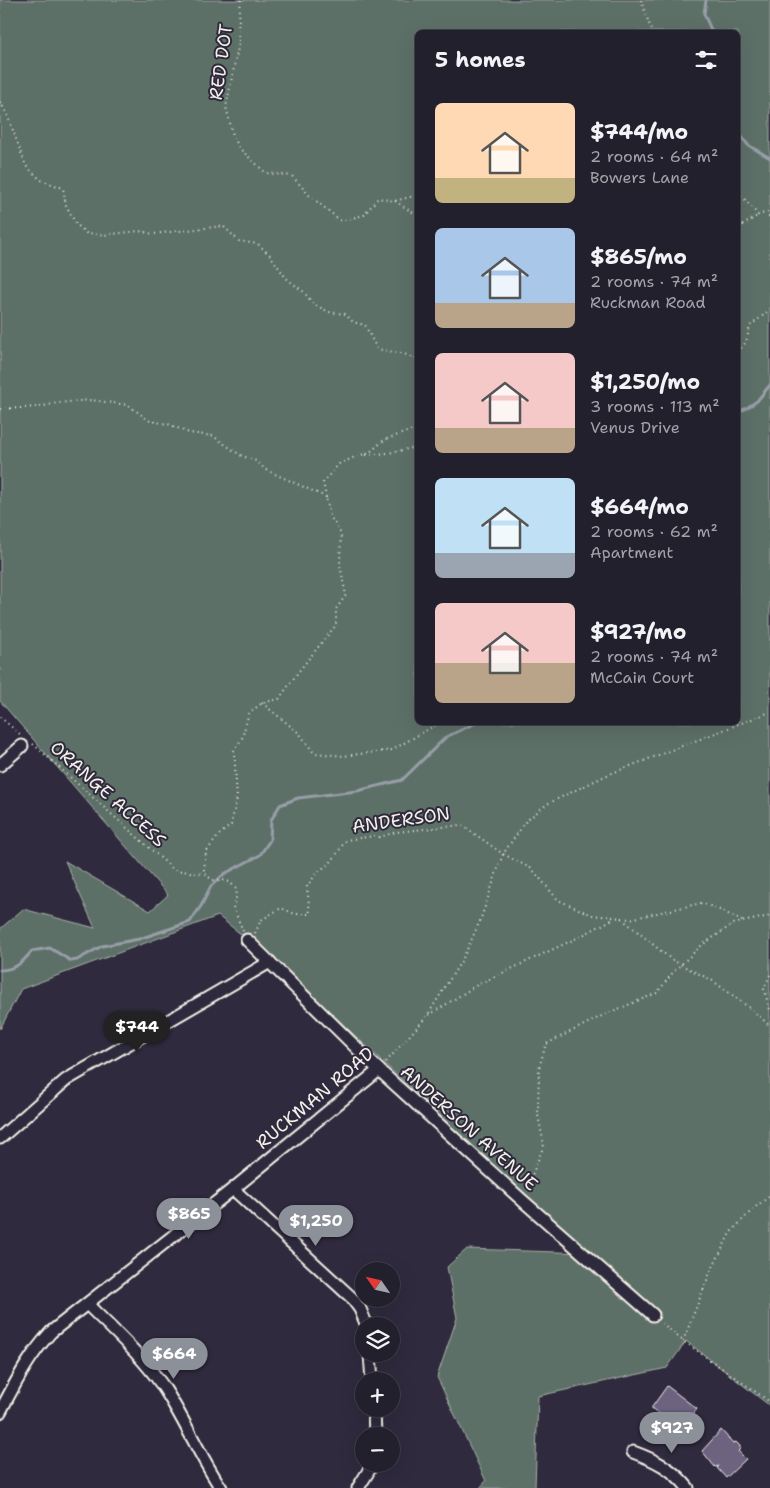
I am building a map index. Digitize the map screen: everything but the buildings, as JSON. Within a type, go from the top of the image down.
[{"type":"street","points":[[0,765],[22,746]]},
{"type":"street","name":"ANDERSON AVENUE","points":[[249,941],[379,1070],[652,1315]]},
{"type":"street","points":[[0,1138],[66,1080],[270,962]]},
{"type":"street","name":"RUCKMAN ROAD","points":[[0,1412],[26,1363],[51,1332],[233,1189],[379,1070]]},
{"type":"street","points":[[233,1189],[352,1298],[363,1317]]},
{"type":"street","points":[[87,1304],[142,1359],[162,1386],[221,1488]]},
{"type":"street","points":[[633,1452],[668,1467],[688,1488]]},
{"type":"street","points":[[358,1488],[368,1472]]},
{"type":"path","name":"RED DOT","points":[[241,0],[238,28],[239,43],[226,108],[233,135],[239,148],[266,173],[292,176],[310,196],[341,221],[364,216],[378,198],[394,201],[415,196]]},
{"type":"path","points":[[641,0],[651,30]]},
{"type":"path","points":[[0,102],[7,114],[26,166],[41,180],[63,188],[66,205],[76,224],[86,232],[104,234],[139,231],[153,234],[223,226],[239,241],[258,244],[264,249],[286,278],[304,292],[313,304],[329,312],[345,314],[353,322],[365,325],[377,349],[415,358]]},
{"type":"path","points":[[740,191],[758,216]]},
{"type":"path","points":[[394,201],[415,214]]},
{"type":"path","points":[[740,228],[768,212],[770,219]]},
{"type":"path","points":[[740,350],[746,342],[750,326],[770,310]]},
{"type":"path","points":[[0,409],[39,407],[57,402],[91,400],[128,406],[150,421],[168,424],[189,432],[213,436],[240,455],[256,461],[266,470],[326,497]]},
{"type":"path","points":[[206,874],[204,863],[206,852],[219,835],[231,824],[237,798],[234,751],[242,738],[249,713],[262,703],[278,699],[336,625],[336,609],[346,595],[340,565],[341,534],[330,516],[323,482],[339,464],[357,456],[368,454],[384,440],[415,429]]},
{"type":"path","points":[[357,456],[415,448]]},
{"type":"path","points":[[262,703],[300,733],[314,753],[344,756],[392,750],[436,725]]},
{"type":"path","name":"RUCKMAN ROAD","points":[[740,724],[770,712]]},
{"type":"path","name":"ORANGE ACCESS","points":[[0,717],[52,760],[174,870],[206,874],[213,880],[230,882],[236,889],[233,907],[249,941]]},
{"type":"path","name":"RUCKMAN ROAD","points":[[379,1070],[427,1016],[463,958],[480,921],[503,854],[526,820],[546,804],[607,775],[736,725]]},
{"type":"path","name":"ANDERSON","points":[[249,941],[261,920],[281,908],[295,914],[310,914],[307,886],[317,873],[332,861],[346,840],[374,836],[380,837],[396,832],[462,825],[503,854],[532,870],[558,900],[592,915],[621,918],[672,960],[713,981],[751,1009],[770,1026]]},
{"type":"path","points":[[621,918],[630,919],[702,903],[744,922]]},
{"type":"path","points":[[522,1200],[544,1145],[538,1115],[539,1068],[546,1044],[606,1014],[657,993],[674,971],[702,945],[733,924],[770,916]]},
{"type":"path","points":[[427,1016],[477,985],[577,938],[616,917]]},
{"type":"path","points":[[770,975],[764,989],[770,1010]]},
{"type":"path","points":[[683,1341],[709,1275],[730,1233],[754,1208],[770,1196]]},
{"type":"path","points":[[652,1315],[683,1341],[770,1402]]},
{"type":"green space","points":[[0,0],[770,0],[770,1406],[686,1341],[667,1368],[538,1396],[535,1488],[480,1488],[486,1481],[437,1377],[457,1318],[447,1267],[467,1249],[586,1253],[281,966],[218,916],[21,989],[0,1029],[0,929],[23,909],[95,928],[65,861],[150,911],[168,895],[0,701]]},
{"type":"waterway","points":[[706,0],[704,14],[711,30]]},
{"type":"waterway","points":[[740,135],[748,145],[770,158]]},
{"type":"waterway","points":[[740,411],[757,401],[770,385]]},
{"type":"waterway","points":[[0,970],[10,969],[18,965],[32,951],[50,948],[71,961],[77,960],[102,946],[139,939],[190,922],[211,886],[224,874],[260,855],[270,840],[271,820],[280,805],[298,798],[357,791],[402,780],[446,737],[472,725]]}]
